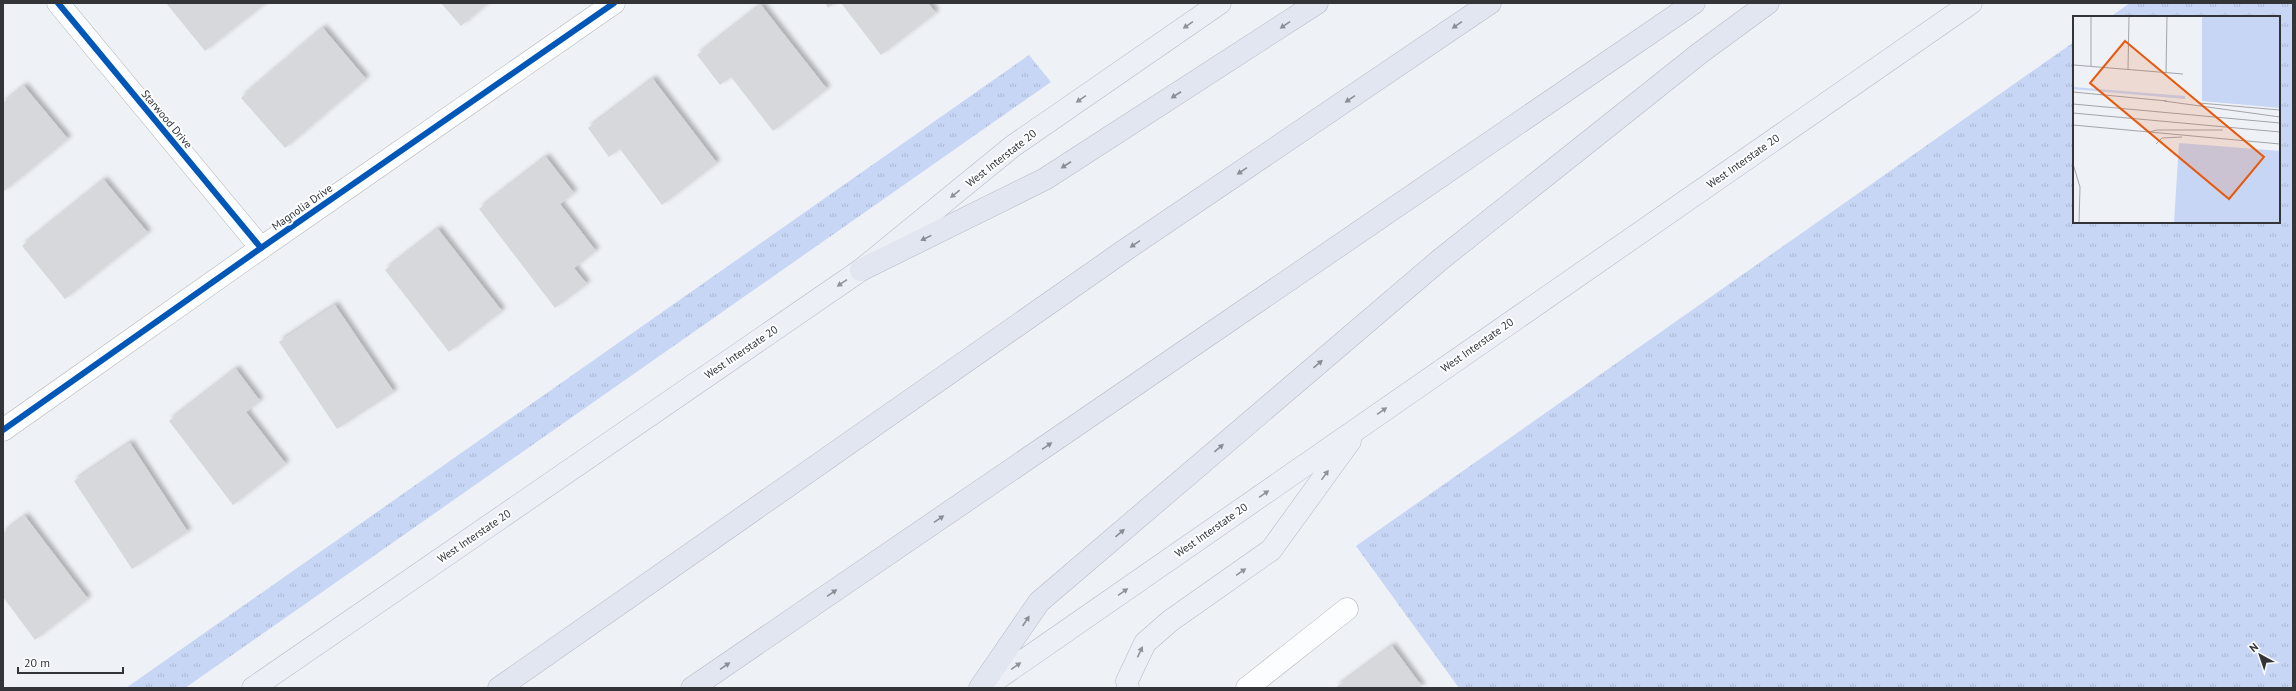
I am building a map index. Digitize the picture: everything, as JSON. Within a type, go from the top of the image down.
[{"type":"highway","points":[[861,270],[1045,179],[1318,3]]},
{"type":"highway","points":[[499,688],[1128,248],[1490,3]]},
{"type":"highway","points":[[692,688],[1694,3]]},
{"type":"highway","points":[[980,688],[1039,602],[1441,259],[1700,53],[1768,3]]},
{"type":"main road","name":"West Interstate 20","points":[[253,688],[861,270],[1013,146],[1220,3]]},
{"type":"main road","name":"West Interstate 20","points":[[984,688],[1971,3]]},
{"type":"main road","points":[[1128,688],[1127,681],[1144,643],[1170,622],[1271,550],[1359,427]]},
{"type":"street","name":"Starwood Drive","points":[[58,3],[261,248]]},
{"type":"street","name":"Magnolia Drive","points":[[3,430],[261,248],[614,3]]},
{"type":"street","points":[[1247,688],[1347,609]]},
{"type":"green space","points":[[2130,3],[2293,3],[2293,688],[1459,688],[1356,546],[2073,43],[2073,223],[2280,223],[2280,16],[2111,16]]},
{"type":"green space","points":[[1029,55],[1051,82],[185,688],[126,688]]},
{"type":"building","points":[[166,3],[266,3],[205,51]]},
{"type":"building","points":[[441,3],[488,3],[461,26]]},
{"type":"building","points":[[825,3],[835,3],[828,8]]},
{"type":"building","points":[[841,3],[928,3],[936,13],[881,55]]},
{"type":"building","points":[[761,5],[827,89],[773,131],[731,77],[720,85],[697,55]]},
{"type":"building","points":[[323,28],[366,79],[285,148],[241,98]]},
{"type":"building","points":[[653,79],[717,163],[662,205],[620,149],[609,157],[588,128]]},
{"type":"building","points":[[24,86],[68,139],[3,192],[3,103]]},
{"type":"building","points":[[546,157],[574,193],[560,204],[596,251],[574,268],[587,284],[555,308],[479,209]]},
{"type":"building","points":[[104,180],[148,233],[65,299],[22,246]]},
{"type":"building","points":[[438,229],[502,311],[449,352],[385,270]]},
{"type":"building","points":[[335,305],[394,392],[337,429],[279,342]]},
{"type":"building","points":[[236,369],[260,401],[246,412],[286,464],[233,505],[169,421]]},
{"type":"building","points":[[130,443],[188,532],[132,569],[74,481]]},
{"type":"building","points":[[25,516],[88,599],[35,640],[3,597],[3,533]]},
{"type":"building","points":[[1392,646],[1423,688],[1335,688]]},
{"type":"cycle path","points":[[58,3],[261,248]]},
{"type":"cycle path","points":[[3,430],[261,248],[614,3]]}]
